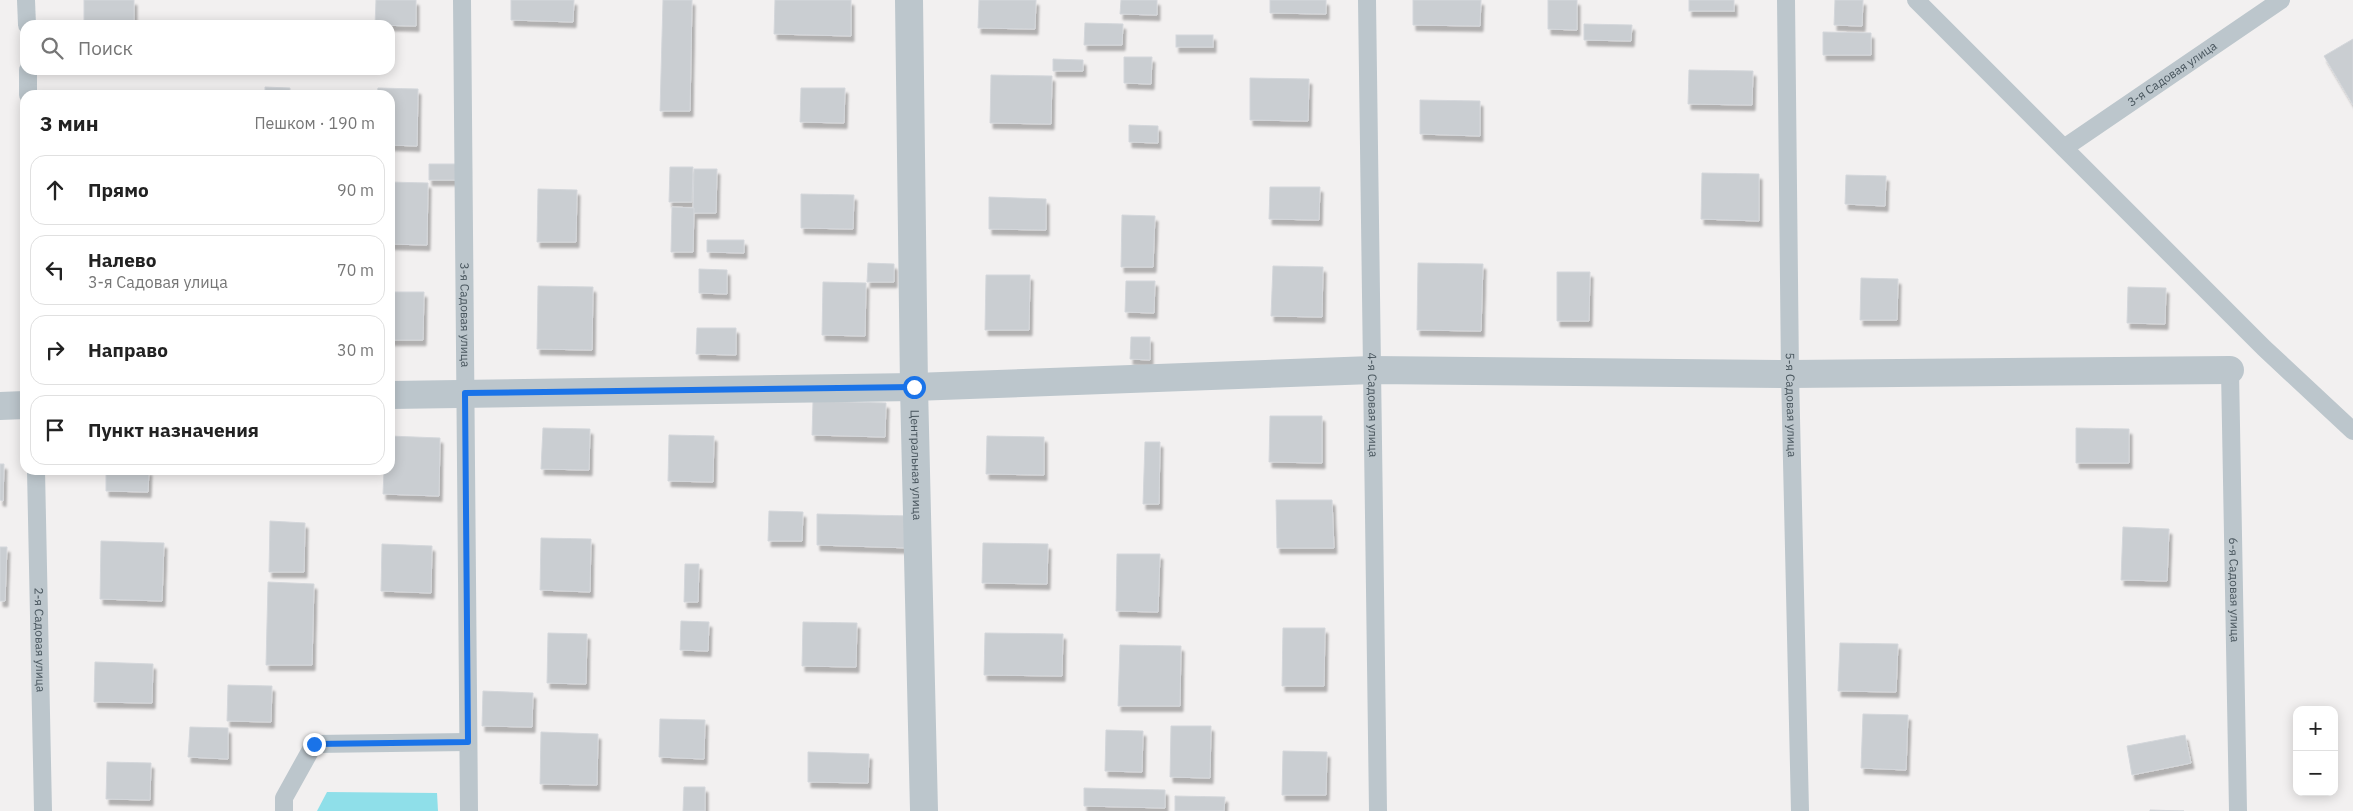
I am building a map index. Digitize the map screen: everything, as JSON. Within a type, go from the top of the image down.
[{"type":"street","name":"Центральная улица","points":[[909,0],[914,387],[924,811]]},
{"type":"street","points":[[395,395],[914,387],[1372,370],[1790,374],[2230,370]]},
{"type":"street","points":[[0,406],[20,405]]},
{"type":"lane","points":[[26,0],[27,20]]},
{"type":"lane","name":"3-я Садовая улица","points":[[462,0],[469,811]]},
{"type":"lane","name":"4-я Садовая улица","points":[[1367,0],[1378,811]]},
{"type":"lane","name":"5-я Садовая улица","points":[[1786,0],[1790,374],[1800,811]]},
{"type":"lane","points":[[1916,0],[2264,348],[2353,431]]},
{"type":"lane","name":"3-я Садовая улица","points":[[2064,148],[2281,0]]},
{"type":"lane","points":[[28,75],[28,90]]},
{"type":"lane","name":"6-я Садовая улица","points":[[2230,370],[2238,811]]},
{"type":"lane","name":"2-я Садовая улица","points":[[36,475],[43,811]]},
{"type":"lane","points":[[284,811],[284,798],[314,744],[468,742]]},
{"type":"water","points":[[327,792],[437,793],[438,811],[317,811]]},
{"type":"building","points":[[84,0],[134,0],[134,20],[84,20]]},
{"type":"building","points":[[376,0],[416,0],[416,26],[395,25],[395,20],[375,20]]},
{"type":"building","points":[[511,0],[574,0],[573,22],[511,20]]},
{"type":"building","points":[[663,0],[692,0],[690,111],[660,111]]},
{"type":"building","points":[[775,0],[851,0],[851,36],[774,34]]},
{"type":"building","points":[[979,0],[1036,0],[1035,29],[978,28]]},
{"type":"building","points":[[1121,0],[1157,0],[1157,15],[1120,14]]},
{"type":"building","points":[[1270,0],[1326,0],[1326,14],[1270,13]]},
{"type":"building","points":[[1413,0],[1481,0],[1480,26],[1413,25]]},
{"type":"building","points":[[1548,0],[1577,0],[1577,30],[1548,29]]},
{"type":"building","points":[[1689,0],[1734,0],[1734,11],[1689,11]]},
{"type":"building","points":[[1835,0],[1863,0],[1862,26],[1834,25]]},
{"type":"building","points":[[1085,23],[1123,24],[1122,45],[1084,45]]},
{"type":"building","points":[[1584,24],[1632,25],[1631,41],[1584,40]]},
{"type":"building","points":[[1823,32],[1871,33],[1871,55],[1823,55]]},
{"type":"building","points":[[1176,35],[1213,35],[1213,47],[1176,47]]},
{"type":"building","points":[[2353,39],[2353,105],[2324,56]]},
{"type":"building","points":[[1124,57],[1152,57],[1151,84],[1124,83]]},
{"type":"building","points":[[1053,59],[1083,60],[1083,71],[1053,71]]},
{"type":"building","points":[[1689,70],[1753,71],[1752,105],[1688,104]]},
{"type":"building","points":[[991,75],[1052,76],[1051,124],[990,123]]},
{"type":"building","points":[[1250,78],[1309,79],[1308,121],[1250,120]]},
{"type":"building","points":[[265,87],[290,88],[290,90],[265,90]]},
{"type":"building","points":[[378,88],[418,89],[417,146],[395,145],[395,90],[378,90]]},
{"type":"building","points":[[801,88],[845,88],[844,123],[800,122]]},
{"type":"building","points":[[1420,100],[1480,101],[1480,136],[1420,134]]},
{"type":"building","points":[[1129,125],[1158,126],[1158,143],[1129,142]]},
{"type":"building","points":[[429,164],[467,164],[466,180],[429,180]]},
{"type":"building","points":[[670,167],[693,167],[692,202],[669,202]]},
{"type":"building","points":[[694,169],[717,169],[716,213],[693,213]]},
{"type":"building","points":[[1702,173],[1759,174],[1759,221],[1701,219]]},
{"type":"building","points":[[1846,175],[1886,176],[1885,206],[1845,204]]},
{"type":"building","points":[[395,182],[428,183],[427,245],[395,244]]},
{"type":"building","points":[[1270,187],[1320,187],[1319,220],[1269,219]]},
{"type":"building","points":[[538,189],[577,190],[576,242],[537,242]]},
{"type":"building","points":[[801,194],[854,195],[853,229],[801,228]]},
{"type":"building","points":[[989,197],[1046,199],[1046,230],[989,229]]},
{"type":"building","points":[[672,207],[694,208],[693,252],[671,252]]},
{"type":"building","points":[[1122,215],[1155,216],[1153,267],[1121,267]]},
{"type":"building","points":[[707,240],[744,240],[744,253],[707,252]]},
{"type":"building","points":[[868,263],[894,264],[894,282],[867,282]]},
{"type":"building","points":[[1418,263],[1483,264],[1481,331],[1417,330]]},
{"type":"building","points":[[1273,266],[1323,267],[1322,317],[1271,316]]},
{"type":"building","points":[[699,269],[727,270],[727,294],[699,293]]},
{"type":"building","points":[[1557,272],[1590,272],[1589,321],[1557,321]]},
{"type":"building","points":[[986,275],[1030,275],[1029,330],[985,330]]},
{"type":"building","points":[[1861,278],[1898,279],[1897,320],[1860,320]]},
{"type":"building","points":[[1126,281],[1155,281],[1154,313],[1125,312]]},
{"type":"building","points":[[823,282],[866,283],[865,336],[822,335]]},
{"type":"building","points":[[538,286],[593,287],[592,350],[537,349]]},
{"type":"building","points":[[2128,287],[2166,288],[2165,324],[2127,323]]},
{"type":"building","points":[[395,292],[424,292],[423,340],[395,340]]},
{"type":"building","points":[[697,328],[736,328],[736,355],[696,354]]},
{"type":"building","points":[[1131,337],[1150,337],[1150,360],[1130,359]]},
{"type":"building","points":[[813,401],[886,403],[885,437],[812,435]]},
{"type":"building","points":[[1270,416],[1322,416],[1322,463],[1269,462]]},
{"type":"building","points":[[543,428],[590,429],[589,470],[541,469]]},
{"type":"building","points":[[2076,428],[2129,429],[2129,463],[2076,463]]},
{"type":"building","points":[[669,435],[714,436],[713,482],[668,481]]},
{"type":"building","points":[[395,436],[440,438],[439,496],[383,494],[384,475],[395,475]]},
{"type":"building","points":[[987,436],[1044,437],[1044,475],[986,474]]},
{"type":"building","points":[[1145,442],[1160,442],[1159,504],[1143,504]]},
{"type":"building","points":[[0,464],[4,464],[3,501],[0,500]]},
{"type":"building","points":[[106,475],[149,475],[148,492],[106,491]]},
{"type":"building","points":[[1276,500],[1332,500],[1334,548],[1277,548]]},
{"type":"building","points":[[769,511],[803,512],[802,541],[768,541]]},
{"type":"building","points":[[817,514],[912,516],[911,548],[817,545]]},
{"type":"building","points":[[270,521],[305,523],[304,572],[269,572]]},
{"type":"building","points":[[2123,527],[2169,529],[2167,581],[2121,580]]},
{"type":"building","points":[[541,538],[591,539],[590,592],[540,590]]},
{"type":"building","points":[[101,541],[164,543],[162,601],[100,599]]},
{"type":"building","points":[[983,543],[1048,544],[1047,584],[982,583]]},
{"type":"building","points":[[382,544],[432,546],[431,593],[381,591]]},
{"type":"building","points":[[0,547],[7,547],[5,601],[0,601]]},
{"type":"building","points":[[1117,554],[1160,554],[1158,612],[1116,611]]},
{"type":"building","points":[[685,564],[699,564],[698,602],[684,602]]},
{"type":"building","points":[[268,582],[314,584],[312,665],[266,665]]},
{"type":"building","points":[[681,621],[709,622],[708,651],[680,650]]},
{"type":"building","points":[[803,622],[857,623],[856,667],[802,666]]},
{"type":"building","points":[[1283,628],[1325,628],[1324,686],[1282,686]]},
{"type":"building","points":[[548,633],[587,634],[586,684],[547,683]]},
{"type":"building","points":[[985,633],[1063,634],[1062,676],[984,675]]},
{"type":"building","points":[[1840,643],[1898,644],[1896,692],[1838,691]]},
{"type":"building","points":[[1120,645],[1181,646],[1180,706],[1118,706]]},
{"type":"building","points":[[95,662],[153,664],[152,703],[94,702]]},
{"type":"building","points":[[228,685],[272,686],[271,722],[227,721]]},
{"type":"building","points":[[483,691],[533,693],[532,727],[482,726]]},
{"type":"building","points":[[1863,714],[1908,715],[1906,770],[1861,768]]},
{"type":"building","points":[[660,719],[705,720],[704,759],[659,757]]},
{"type":"building","points":[[1171,726],[1211,726],[1210,778],[1170,777]]},
{"type":"building","points":[[190,727],[228,728],[228,759],[188,757]]},
{"type":"building","points":[[1106,730],[1143,731],[1142,772],[1105,771]]},
{"type":"building","points":[[541,732],[598,734],[597,785],[540,784]]},
{"type":"building","points":[[2185,735],[2191,763],[2132,775],[2127,746]]},
{"type":"building","points":[[1283,751],[1327,752],[1326,795],[1282,795]]},
{"type":"building","points":[[808,752],[869,754],[868,783],[808,782]]},
{"type":"building","points":[[107,762],[151,763],[150,800],[106,799]]},
{"type":"building","points":[[684,787],[705,787],[705,811],[683,811]]},
{"type":"building","points":[[1084,788],[1165,790],[1165,808],[1084,806]]},
{"type":"building","points":[[1175,796],[1225,797],[1224,811],[1175,811]]},
{"type":"building","points":[[2150,810],[2184,811],[2150,811]]},
{"type":"route","points":[[314,744],[468,742],[465,393],[914,387]]}]
